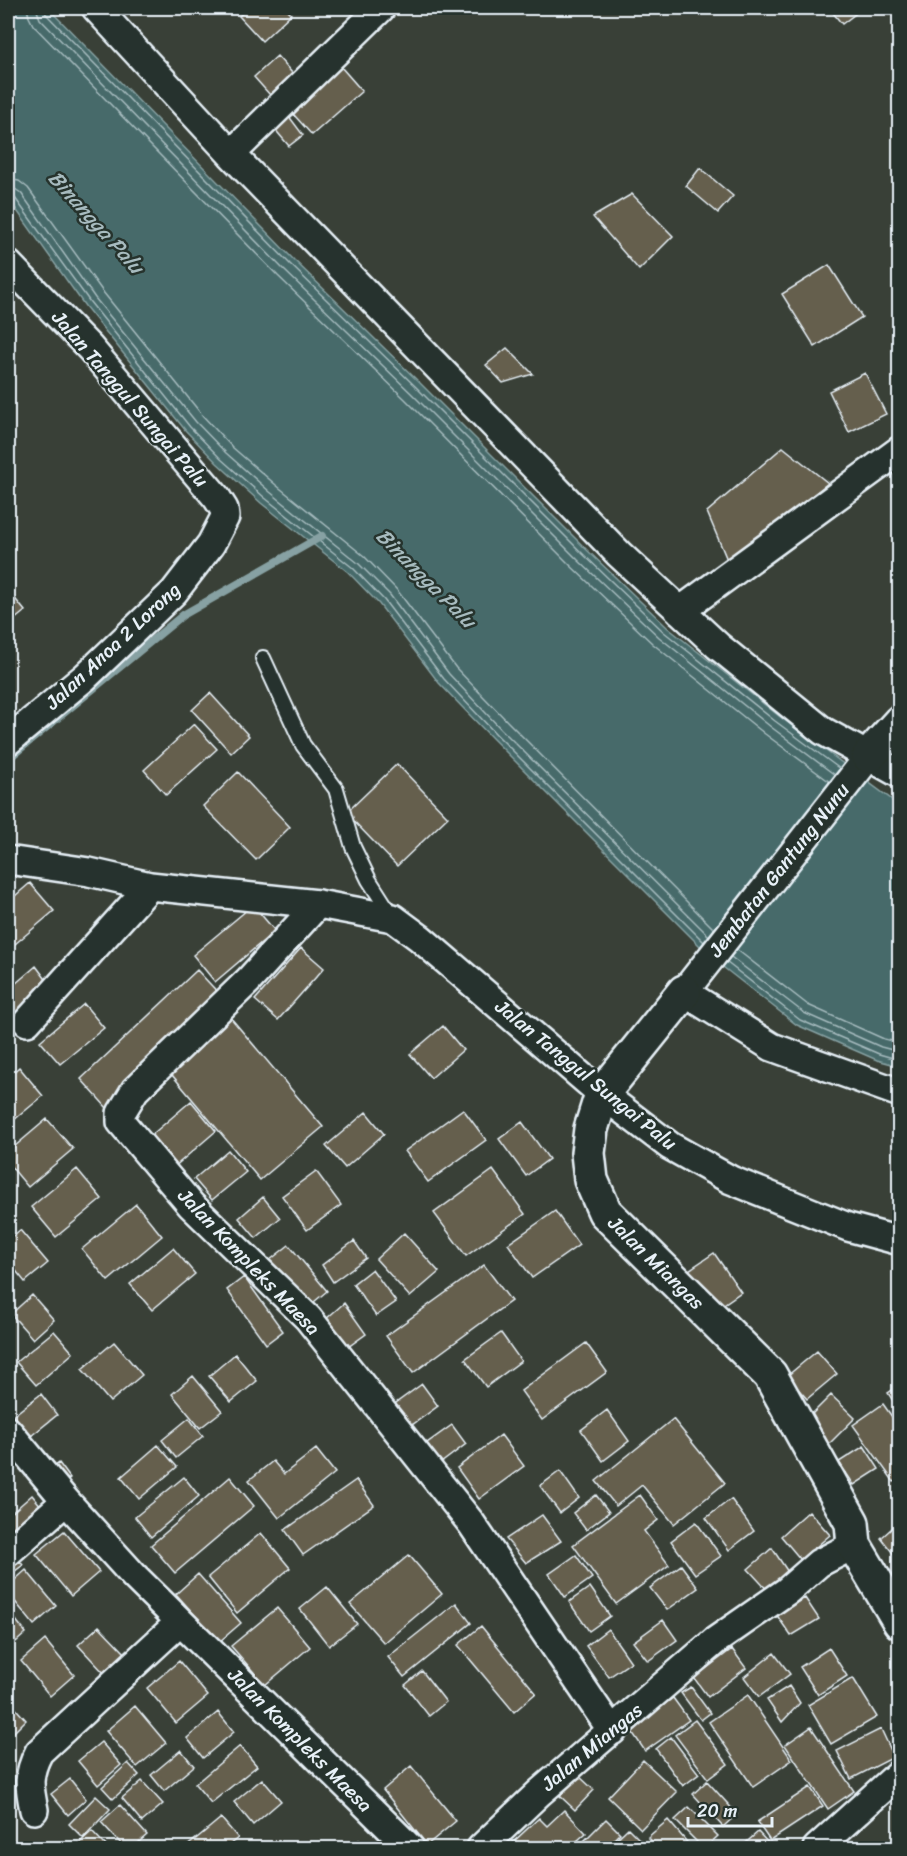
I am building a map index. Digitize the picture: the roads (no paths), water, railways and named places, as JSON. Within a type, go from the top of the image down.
[{"type":"street","points":[[96,8],[231,154],[619,554],[718,646],[823,731],[864,763],[900,774]]},
{"type":"street","points":[[231,154],[381,8]]},
{"type":"street","name":"Jalan Tanggul Sungai Palu","points":[[8,264],[90,348],[221,502],[225,518],[211,544]]},
{"type":"street","points":[[680,611],[900,450]]},
{"type":"street","name":"Jalan Anoa 2 Lorong","points":[[8,741],[85,677],[174,592],[211,544]]},
{"type":"street","points":[[864,763],[900,722]]},
{"type":"street","name":"Jembatan Gantung Nunu","points":[[692,982],[864,763]]},
{"type":"street","points":[[8,860],[90,872],[150,886],[318,904],[393,918]]},
{"type":"street","points":[[27,1022],[150,886]]},
{"type":"street","name":"Jalan Kompleks Maesa","points":[[318,904],[249,980],[135,1090],[121,1113],[121,1122],[191,1205],[308,1318],[471,1523],[612,1731]]},
{"type":"street","name":"Jalan Tanggul Sungai Palu","points":[[393,918],[602,1094],[670,1146],[731,1180],[848,1227],[900,1240]]},
{"type":"street","points":[[692,982],[772,1047],[900,1093]]},
{"type":"street","name":"Jalan Miangas","points":[[692,982],[602,1094],[591,1129],[588,1153],[591,1180],[605,1212],[770,1375],[852,1523],[854,1545],[900,1622]]},
{"type":"street","name":"Jalan Kompleks Maesa","points":[[8,1431],[66,1501],[180,1622],[410,1848]]},
{"type":"street","points":[[8,1552],[66,1501]]},
{"type":"street","name":"Jalan Miangas","points":[[480,1848],[539,1792],[715,1641],[787,1591],[819,1563],[854,1545]]},
{"type":"street","points":[[34,1810],[29,1783],[32,1766],[39,1752],[180,1622]]},
{"type":"street","points":[[817,1848],[900,1773]]},
{"type":"lane","points":[[263,658],[303,745],[336,789],[353,847],[369,880],[393,918]]},
{"type":"water","name":"Binangga Palu","points":[[8,8],[48,8],[294,260],[668,628],[779,716],[899,805],[899,1066],[877,1060],[797,1025],[714,960],[439,683],[379,604],[348,572],[261,503],[186,431],[85,306],[8,198]]},
{"type":"waterway","points":[[8,759],[183,615],[322,536]]}]
